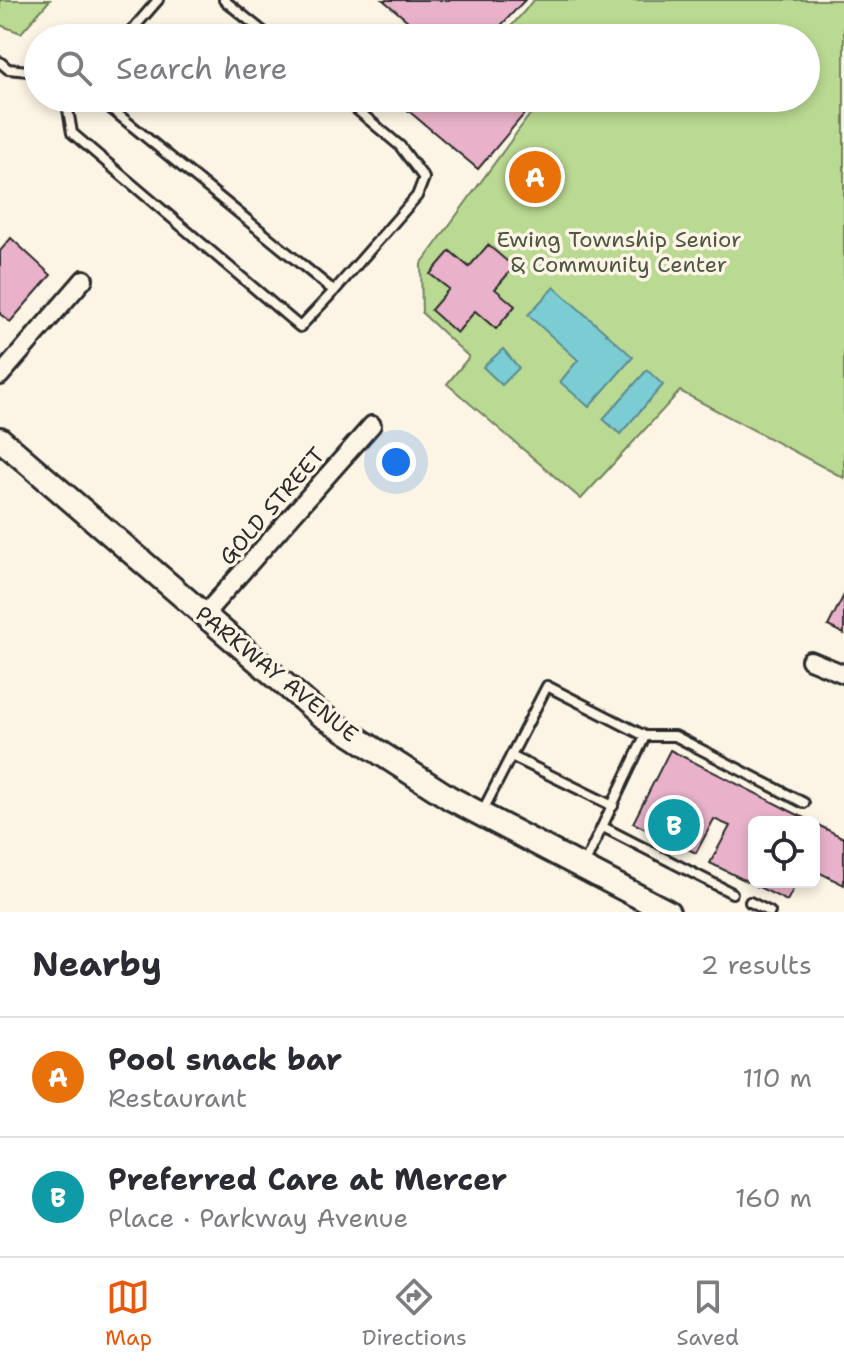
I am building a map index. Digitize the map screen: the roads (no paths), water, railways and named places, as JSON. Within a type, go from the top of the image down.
[{"type":"main road","name":"PARKWAY AVENUE","points":[[0,439],[318,713],[382,758],[481,815],[668,912]]},
{"type":"street","points":[[0,376],[84,279]]},
{"type":"street","name":"GOLD STREET","points":[[204,615],[372,425]]},
{"type":"street","points":[[810,660],[844,674]]},
{"type":"lane","points":[[137,24],[158,0]]},
{"type":"lane","points":[[224,0],[254,24]]},
{"type":"lane","points":[[0,62],[8,69],[24,71]]},
{"type":"lane","points":[[68,112],[72,133],[300,327],[417,196],[424,178],[400,146],[360,112]]},
{"type":"lane","points":[[115,112],[334,291]]},
{"type":"lane","points":[[481,815],[547,686],[645,736],[664,733],[675,736],[804,803]]},
{"type":"lane","points":[[583,868],[645,736]]},
{"type":"lane","points":[[511,756],[613,806]]},
{"type":"lane","points":[[603,827],[732,893]]},
{"type":"lane","points":[[750,902],[770,912]]},
{"type":"water","points":[[554,287],[633,357],[589,407],[560,382],[578,360],[528,315]]},
{"type":"water","points":[[503,349],[519,368],[502,385],[483,367]]},
{"type":"water","points":[[647,370],[663,385],[620,434],[603,419]]},
{"type":"place","name":"Pool snack bar","points":[[535,177]]},
{"type":"place","name":"Preferred Care at Mercer","points":[[674,825]]},
{"type":"park label","name":"Ewing Township Senior & Community Center","points":[[619,252]]}]
